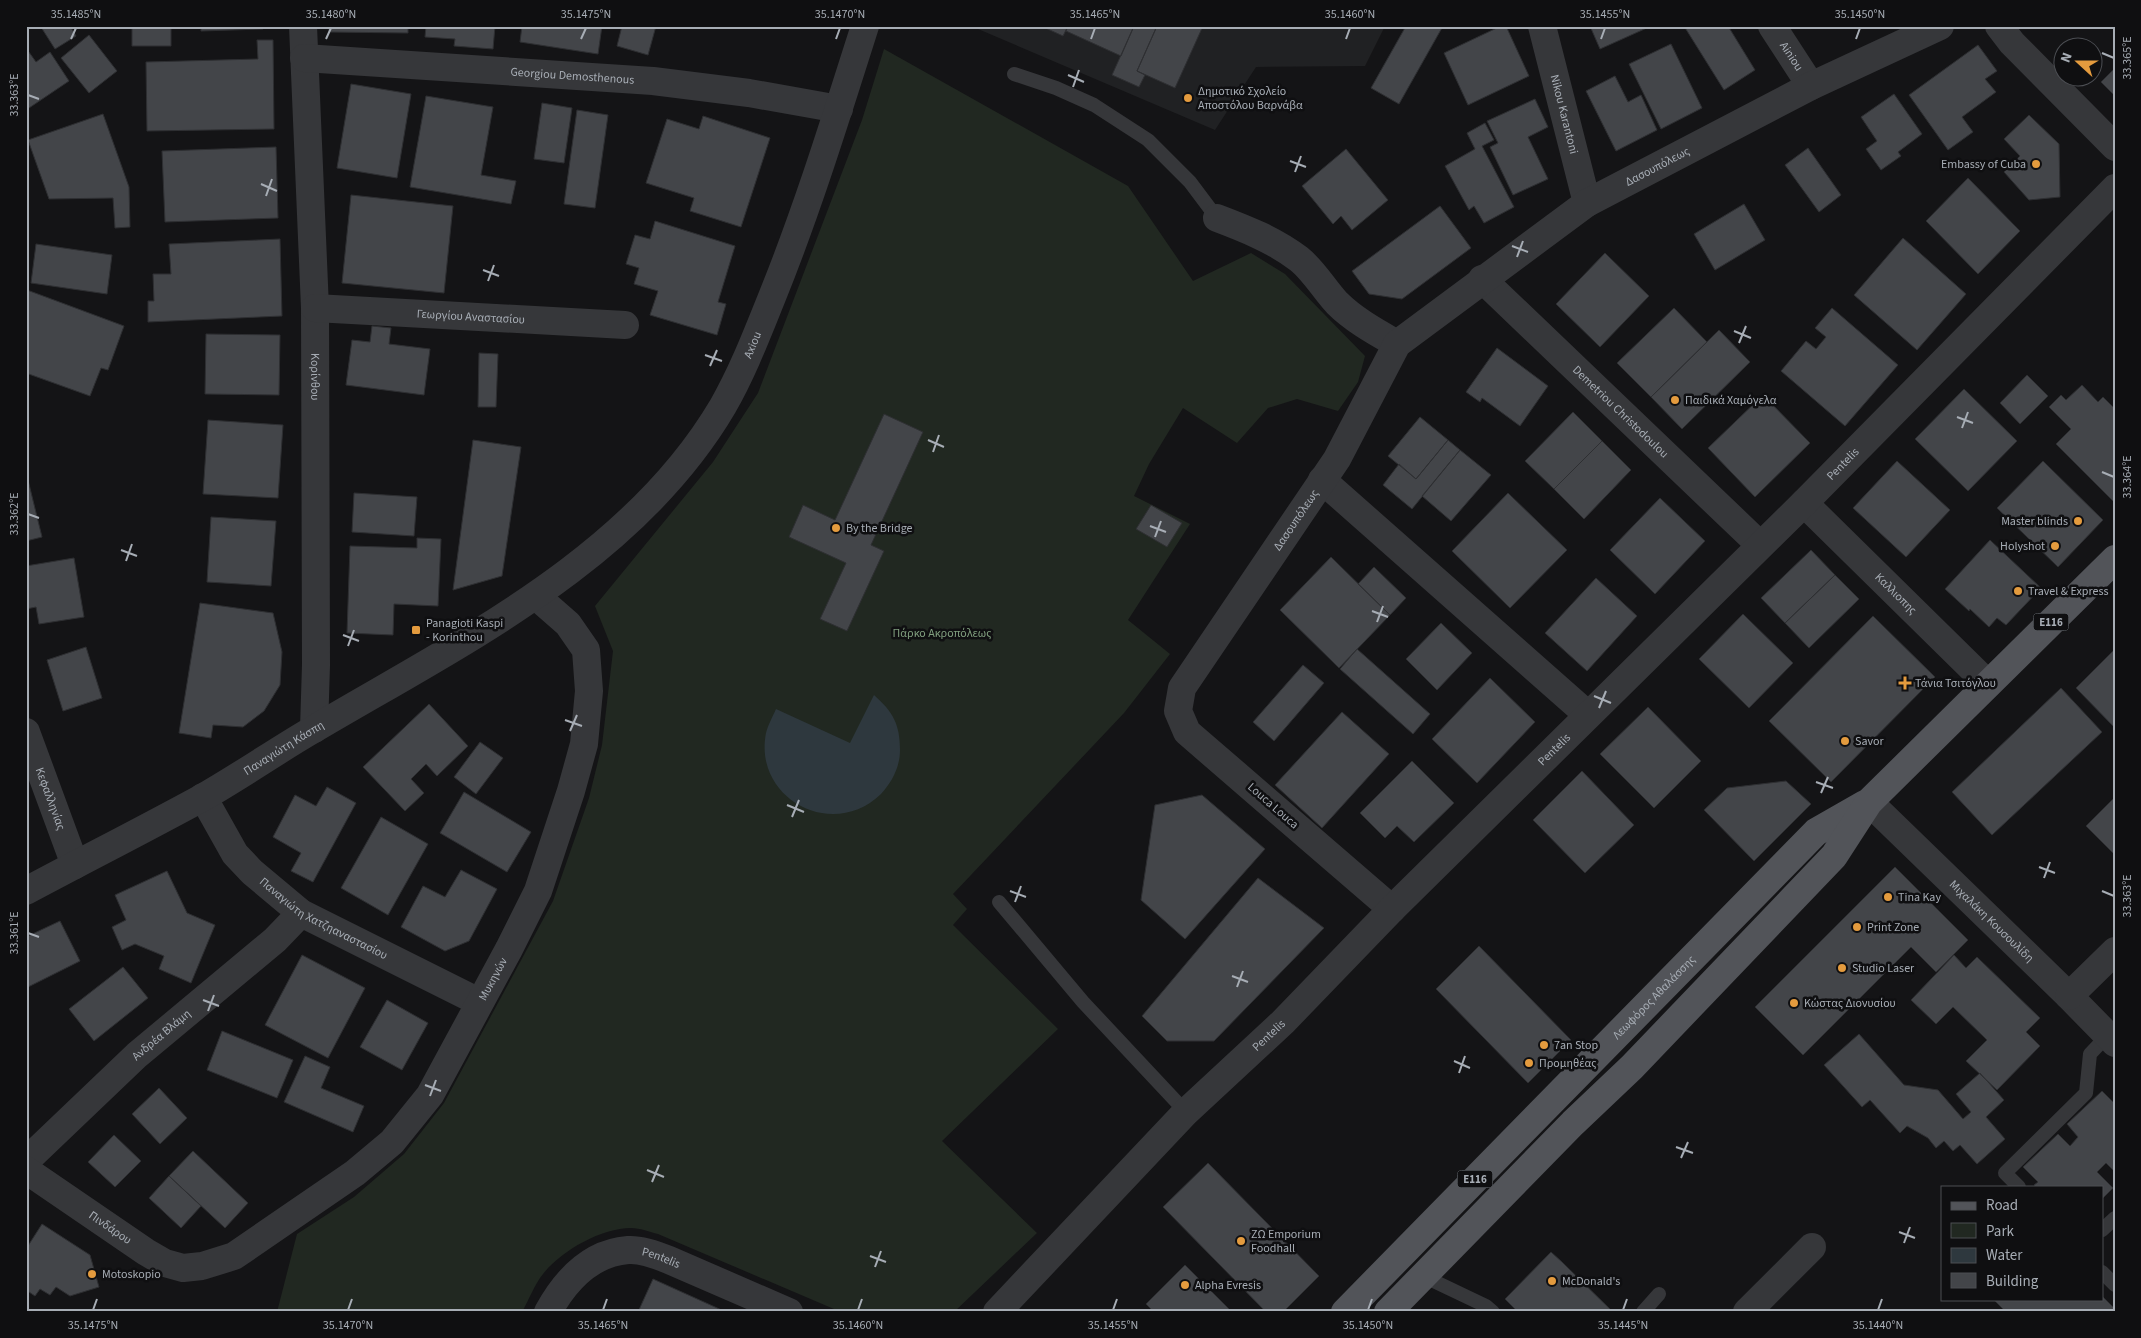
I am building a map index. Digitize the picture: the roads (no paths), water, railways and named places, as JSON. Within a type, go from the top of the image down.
[{"type":"main road","name":"Λεωφόρος Αθαλάσσης","points":[[1388,1312],[1573,1123],[1638,1060],[1834,856],[1869,802],[2115,559]]},
{"type":"main road","name":"Λεωφόρος Αθαλάσσης","points":[[1345,1312],[1816,832],[1869,802]]},
{"type":"street","name":"Κορίνθου","points":[[303,26],[316,308],[316,665],[314,729]]},
{"type":"street","name":"Axiou","points":[[536,596],[607,540],[657,492],[702,438],[722,408],[745,366],[786,263],[839,109],[865,26]]},
{"type":"street","name":"Nikou Karantoni","points":[[1542,26],[1587,203]]},
{"type":"street","name":"Ainiou","points":[[1772,26],[1811,86]]},
{"type":"street","name":"Δασουπόλεως","points":[[1182,688],[1337,459],[1397,344],[1482,279],[1587,203],[1811,86],[1940,26]]},
{"type":"street","points":[[1999,26],[2012,43],[2115,147]]},
{"type":"street","name":"Georgiou Demosthenous","points":[[304,58],[652,81],[749,93],[839,109]]},
{"type":"street","name":"Pentelis","points":[[997,1312],[1186,1112],[1283,1022],[1392,909],[1804,503],[2115,188]]},
{"type":"street","points":[[1217,218],[1246,228],[1273,241],[1301,260],[1337,303],[1363,324],[1397,344]]},
{"type":"street","name":"Demetriou Christodoulou","points":[[1482,279],[1760,545]]},
{"type":"street","name":"Γεωργίου Αναστασίου","points":[[316,308],[625,325]]},
{"type":"street","points":[[1322,480],[1588,715]]},
{"type":"street","name":"Καλλιοπης","points":[[1804,503],[1988,684]]},
{"type":"street","name":"Παναγιώτη Κάσπη","points":[[26,891],[203,797],[536,596]]},
{"type":"street","name":"Μυκηνών","points":[[202,1266],[234,1256],[355,1173],[392,1142],[430,1094],[509,948],[538,890],[571,791],[584,744],[589,691],[586,650],[568,624],[536,596]]},
{"type":"street","name":"Louca Louca","points":[[1182,688],[1178,711],[1187,732],[1392,909]]},
{"type":"street","name":"Κεφαλληνίας","points":[[26,732],[75,865]]},
{"type":"street","name":"Παναγιώτη Χατζηαναστασίου","points":[[203,797],[235,854],[252,872],[301,913],[479,1002]]},
{"type":"street","name":"Μιχαλάκη Κουσουλίδη","points":[[1869,802],[2111,1039]]},
{"type":"street","name":"Ανδρέα Βλάμη","points":[[26,1161],[137,1055],[268,946],[301,913]]},
{"type":"street","points":[[2069,996],[2115,950]]},
{"type":"street","name":"Πινδάρου","points":[[26,1170],[165,1263],[183,1268],[202,1266]]},
{"type":"street","points":[[1747,1312],[1812,1247]]},
{"type":"street","name":"Pentelis","points":[[548,1312],[560,1291],[577,1272],[598,1258],[628,1250],[652,1254],[669,1260],[789,1312]]},
{"type":"lane","points":[[1014,74],[1056,88],[1094,105],[1148,140],[1190,182],[1217,218]]},
{"type":"lane","points":[[999,902],[1083,1002],[1186,1112]]},
{"type":"lane","points":[[2018,1186],[2005,1172],[2086,1093],[2090,1054],[2111,1039]]},
{"type":"lane","points":[[2104,1228],[2115,1218]]},
{"type":"lane","points":[[2104,1274],[2115,1285]]},
{"type":"lane","points":[[1423,1276],[1486,1306],[1493,1312]]},
{"type":"lane","points":[[1644,1312],[1659,1294]]},
{"type":"water","points":[[874,695],[891,713],[897,726],[900,741],[900,756],[897,768],[889,784],[881,794],[862,808],[841,814],[820,813],[801,806],[784,794],[772,777],[765,756],[766,733],[776,709],[850,743]]},
{"type":"place","name":"Δημοτικό Σχολείο Αποστόλου Βαρνάβα","points":[[1188,98]]},
{"type":"place","name":"Embassy of Cuba","points":[[2036,164]]},
{"type":"place","name":"Παιδικά Χαμόγελα","points":[[1675,400]]},
{"type":"place","name":"Master blinds","points":[[2078,521]]},
{"type":"place","name":"By the Bridge","points":[[836,528]]},
{"type":"place","name":"Holyshot","points":[[2055,546]]},
{"type":"place","name":"Travel & Express","points":[[2018,591]]},
{"type":"place","name":"Panagioti Kaspi - Korinthou","points":[[416,630]]},
{"type":"place","name":"Τάνια Τσιτόγλου","points":[[1905,683]]},
{"type":"place","name":"Savor","points":[[1845,741]]},
{"type":"place","name":"Tina Kay","points":[[1888,897]]},
{"type":"place","name":"Print Zone","points":[[1857,927]]},
{"type":"place","name":"Studio Laser","points":[[1842,968]]},
{"type":"place","name":"Κώστας Διονυσίου","points":[[1794,1003]]},
{"type":"place","name":"7an Stop","points":[[1544,1045]]},
{"type":"place","name":"Προμηθέας","points":[[1529,1063]]},
{"type":"place","name":"ΖΩ Emporium Foodhall","points":[[1241,1241]]},
{"type":"place","name":"Motoskopio","points":[[92,1274]]},
{"type":"place","name":"McDonald's","points":[[1552,1281]]},
{"type":"place","name":"Alpha Evresis","points":[[1185,1285]]},
{"type":"park label","name":"Πάρκο Ακροπόλεως","points":[[942,633]]}]
